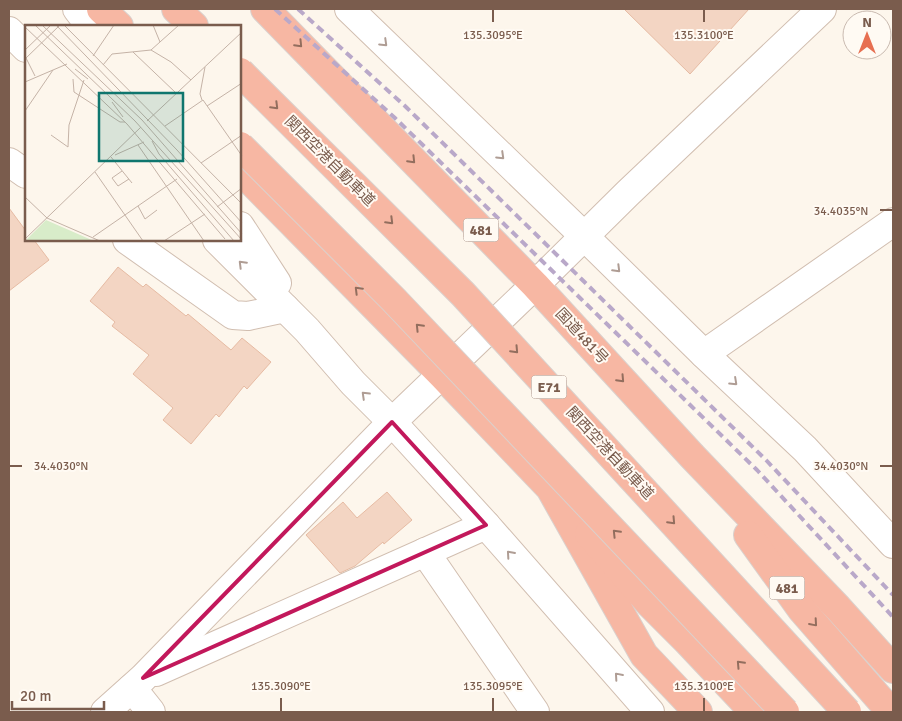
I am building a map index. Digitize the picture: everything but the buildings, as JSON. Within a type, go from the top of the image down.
[{"type":"highway","points":[[81,9],[97,25]]},
{"type":"highway","points":[[101,9],[118,25]]},
{"type":"highway","points":[[176,9],[193,25]]},
{"type":"highway","name":"国道481号","points":[[265,9],[535,285],[692,456],[838,608],[893,669]]},
{"type":"highway","name":"関西空港自動車道","points":[[241,73],[463,294],[848,712]]},
{"type":"highway","points":[[241,147],[393,299],[785,712]]},
{"type":"highway","points":[[241,171],[442,375],[550,488],[650,604],[754,712]]},
{"type":"highway","name":"481","points":[[692,456],[802,610],[891,712]]},
{"type":"highway","points":[[550,488],[644,654],[698,712]]},
{"type":"street","points":[[77,9],[89,25]]},
{"type":"street","points":[[349,9],[704,354],[805,449],[893,544]]},
{"type":"street","points":[[105,712],[138,683],[392,422],[535,285],[628,192],[822,9]]},
{"type":"street","points":[[9,31],[25,47]]},
{"type":"street","points":[[9,162],[25,173]]},
{"type":"street","points":[[704,354],[893,222]]},
{"type":"street","points":[[241,228],[307,330]]},
{"type":"street","points":[[128,241],[233,315],[248,316],[285,308]]},
{"type":"street","points":[[218,241],[307,330],[353,384],[392,422],[486,525],[650,712]]},
{"type":"street","points":[[138,683],[486,525]]},
{"type":"street","points":[[425,552],[535,712]]},
{"type":"street","points":[[138,683],[151,712]]},
{"type":"highlighted area","points":[[392,422],[486,525],[425,552],[143,678]]},
{"type":"railway","points":[[275,9],[395,118],[757,470],[893,617]]},
{"type":"railway","points":[[298,9],[406,107],[766,460],[893,595]]}]
